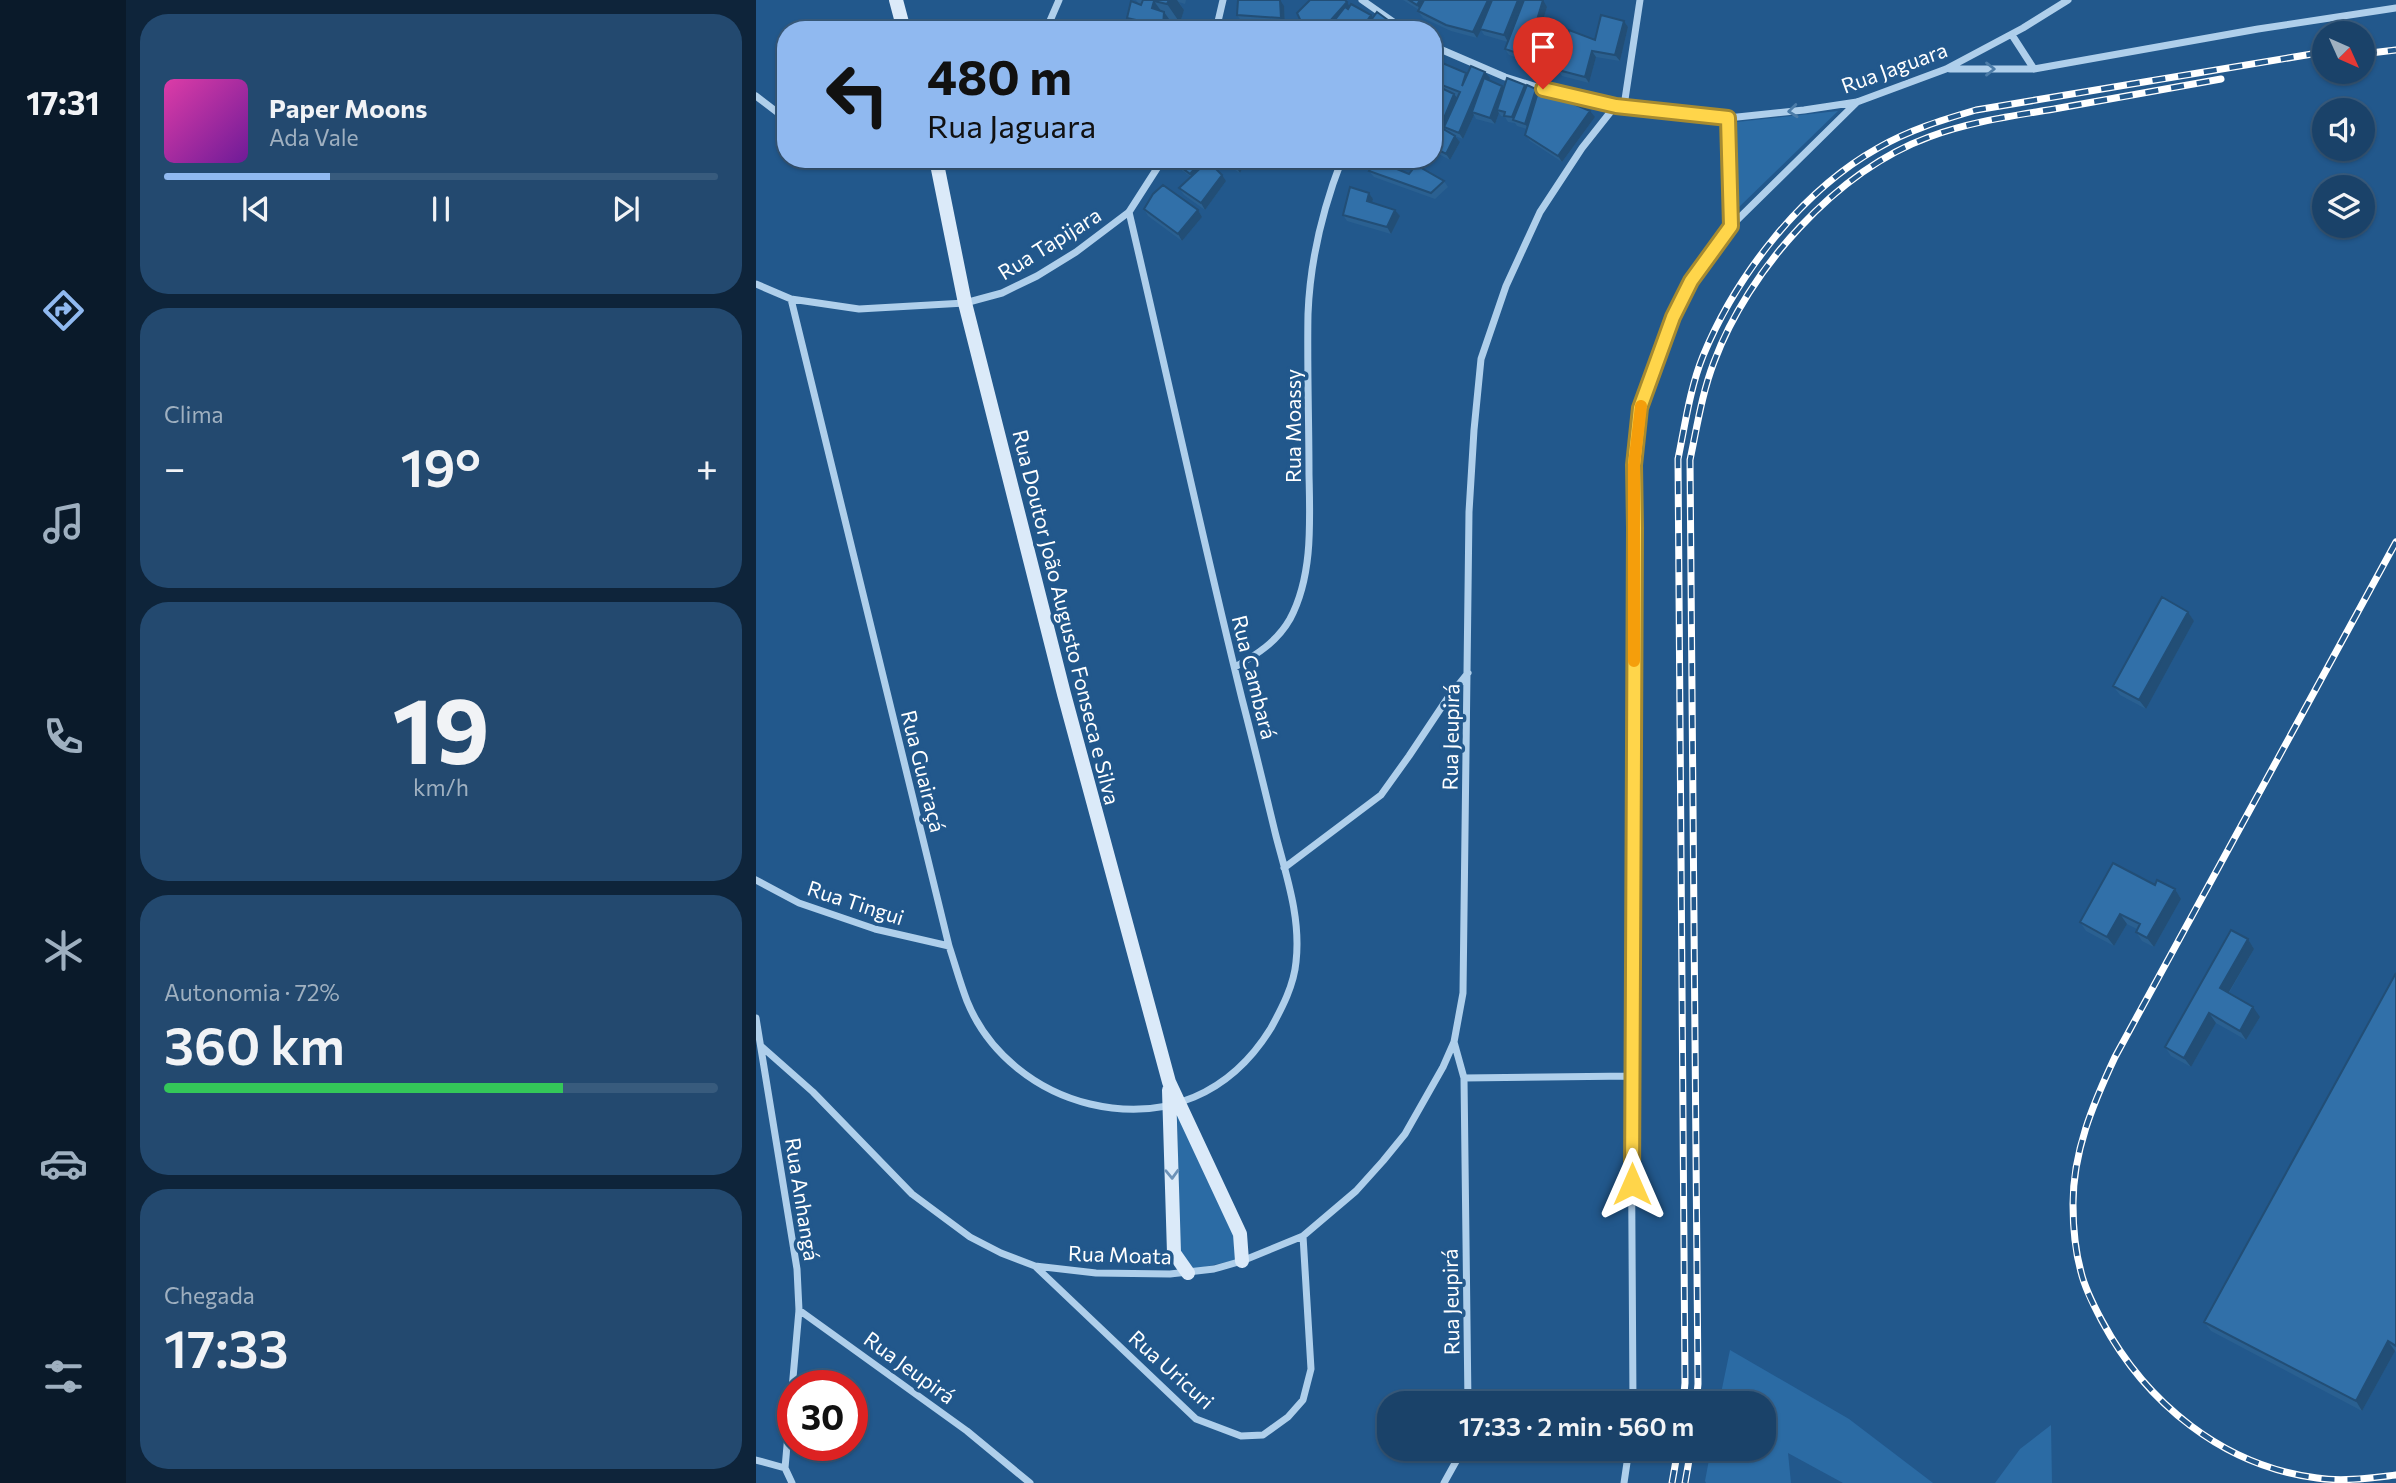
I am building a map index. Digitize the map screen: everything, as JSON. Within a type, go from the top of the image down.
[{"type":"street","points":[[896,0],[902,21]]},
{"type":"street","points":[[1218,21],[1223,0]]},
{"type":"street","points":[[1363,0],[1392,21]]},
{"type":"street","points":[[1620,106],[1640,0]]},
{"type":"street","name":"Rua Jaguara","points":[[1442,50],[1505,77],[1562,95],[1620,106],[1728,118],[1857,102],[1946,69],[2012,35],[2068,0]]},
{"type":"street","points":[[1050,21],[1057,2]]},
{"type":"street","points":[[1946,69],[2034,69],[2258,29],[2396,8]]},
{"type":"street","points":[[2012,35],[2034,69]]},
{"type":"street","points":[[756,96],[777,112]]},
{"type":"street","points":[[1633,1391],[1631,1076],[1634,465],[1640,408],[1673,317],[1691,281],[1731,226],[1857,102]]},
{"type":"street","name":"Rua Jeupirá","points":[[1468,1391],[1464,1078],[1454,1042],[1463,993],[1469,512],[1481,359],[1506,286],[1540,212],[1582,148],[1620,106]]},
{"type":"street","points":[[1728,118],[1731,226]]},
{"type":"street","name":"Rua Doutor João Augusto Fonseca e Silva","points":[[938,168],[965,303],[1064,694],[1174,1104],[1174,1253],[1188,1273]]},
{"type":"street","name":"Rua Tapijara","points":[[756,284],[791,299],[859,309],[965,303],[1002,293],[1076,252],[1129,212],[1157,168]]},
{"type":"street","name":"Rua Moassy","points":[[1234,667],[1267,648],[1289,620],[1306,575],[1310,520],[1308,312],[1318,235],[1339,168]]},
{"type":"street","name":"Rua Cambará","points":[[1129,212],[1234,667],[1297,917],[1296,965],[1284,1006],[1256,1051],[1242,1066],[1214,1086],[1174,1104]]},
{"type":"street","name":"Rua Guairaçá","points":[[791,299],[949,946],[968,1002],[976,1017],[1014,1066],[1027,1077],[1058,1094],[1100,1106],[1131,1109],[1174,1104]]},
{"type":"street","points":[[1284,868],[1381,795],[1468,672]]},
{"type":"street","name":"Rua Tingui","points":[[756,880],[799,903],[875,929],[949,946]]},
{"type":"street","name":"Rua Anhangá","points":[[756,1018],[797,1269],[800,1310],[785,1468]]},
{"type":"street","name":"Rua Moata","points":[[761,1046],[813,1092],[912,1194],[970,1237],[1035,1266],[1096,1273],[1188,1273],[1242,1261],[1303,1236],[1356,1191],[1398,1143],[1443,1067],[1454,1042]]},
{"type":"street","points":[[1464,1078],[1631,1076]]},
{"type":"street","name":"Rua Doutor João Augusto Fonseca e Silva","points":[[1174,1104],[1240,1234],[1242,1261]]},
{"type":"street","name":"Rua Uricuri","points":[[1035,1266],[1196,1419],[1241,1436],[1262,1435],[1288,1417],[1303,1400],[1311,1369],[1303,1236]]},
{"type":"street","name":"Rua Jeupirá","points":[[800,1310],[967,1431],[1030,1483]]},
{"type":"street","points":[[756,1460],[785,1468],[792,1483]]},
{"type":"street","points":[[1444,1483],[1456,1461]]},
{"type":"street","points":[[1624,1483],[1627,1461]]},
{"type":"shaded area","points":[[1838,111],[1738,208],[1737,122]]},
{"type":"shaded area","points":[[1177,1112],[1238,1235],[1240,1259],[1191,1270],[1180,1251]]},
{"type":"shaded area","points":[[1730,1350],[1849,1419],[1933,1483],[1843,1483],[1788,1453],[1791,1483],[1706,1483],[1709,1461],[1776,1461],[1776,1391],[1721,1391]]},
{"type":"shaded area","points":[[2051,1425],[2052,1483],[1995,1483],[2020,1449]]},
{"type":"building","points":[[1143,0],[1169,0],[1167,4],[1154,1],[1152,8],[1164,12],[1163,21],[1127,18],[1131,1],[1141,5]]},
{"type":"building","points":[[1238,0],[1280,0],[1281,18],[1237,15]]},
{"type":"building","points":[[1310,0],[1347,2],[1330,21],[1301,21],[1297,13]]},
{"type":"building","points":[[1424,0],[1488,0],[1473,32],[1446,25],[1418,11]]},
{"type":"building","points":[[1492,0],[1518,0],[1504,35],[1480,29]]},
{"type":"building","points":[[1524,0],[1543,0],[1526,56],[1505,49]]},
{"type":"building","points":[[1351,4],[1371,15],[1367,21],[1334,21],[1345,7],[1348,9]]},
{"type":"building","points":[[1377,12],[1389,21],[1370,21]]},
{"type":"building","points":[[1601,15],[1624,21],[1615,55],[1592,51],[1585,77],[1558,70],[1569,30],[1595,40]]},
{"type":"building","points":[[1541,23],[1566,29],[1555,67],[1529,59]]},
{"type":"building","points":[[1442,63],[1466,73],[1462,86],[1471,66],[1485,72],[1459,133],[1444,127],[1460,92],[1442,85]]},
{"type":"building","points":[[1484,78],[1502,86],[1490,118],[1472,112]]},
{"type":"building","points":[[1507,78],[1525,85],[1512,117],[1504,116],[1505,112],[1497,110]]},
{"type":"building","points":[[1527,85],[1536,89],[1525,124],[1513,120]]},
{"type":"building","points":[[1442,88],[1454,94],[1442,123]]},
{"type":"building","points":[[1539,89],[1590,111],[1558,156],[1525,135]]},
{"type":"building","points":[[1442,128],[1455,136],[1446,154],[1442,152]]},
{"type":"building","points":[[1182,168],[1195,168],[1190,174]]},
{"type":"building","points":[[1200,168],[1215,168],[1222,175],[1201,203],[1179,188]]},
{"type":"building","points":[[1371,168],[1394,168],[1409,174],[1414,168],[1421,168],[1444,181],[1431,193],[1369,171]]},
{"type":"building","points":[[1163,185],[1198,210],[1178,234],[1144,209],[1153,194]]},
{"type":"building","points":[[1350,187],[1369,193],[1367,201],[1395,210],[1387,227],[1343,215]]},
{"type":"building","points":[[2162,597],[2188,612],[2139,700],[2113,686]]},
{"type":"building","points":[[2113,863],[2155,885],[2157,880],[2175,889],[2147,938],[2136,932],[2140,924],[2120,914],[2107,937],[2080,922]]},
{"type":"building","points":[[2231,930],[2248,939],[2220,988],[2253,1007],[2240,1031],[2209,1013],[2184,1058],[2165,1047]]},
{"type":"building","points":[[2396,973],[2396,1346],[2388,1341],[2356,1401],[2204,1322]]},
{"type":"railway","points":[[2375,52],[2396,50]]},
{"type":"railway","points":[[1684,1391],[1678,459],[1695,381],[1717,326],[1753,266],[1797,212],[1850,166],[1902,136],[1976,110],[2312,54]]},
{"type":"railway","points":[[1697,1391],[1690,460],[1703,398],[1714,362],[1729,327],[1772,259],[1829,199],[1894,153],[1929,137],[1975,123],[2221,79]]},
{"type":"railway","points":[[2396,542],[2115,1057],[2099,1092],[2080,1147],[2073,1204],[2079,1264],[2099,1315],[2120,1351],[2141,1378],[2165,1404],[2191,1426],[2219,1445],[2250,1460],[2283,1471],[2337,1480],[2396,1475]]},
{"type":"railway","points":[[1672,1483],[1676,1461]]},
{"type":"railway","points":[[1685,1483],[1689,1461]]},
{"type":"slow traffic","points":[[1634,661],[1634,465],[1641,406]]},
{"type":"route","points":[[1543,89],[1616,106],[1728,118],[1731,226],[1691,281],[1673,317],[1640,408],[1634,465],[1632,1184]]}]
